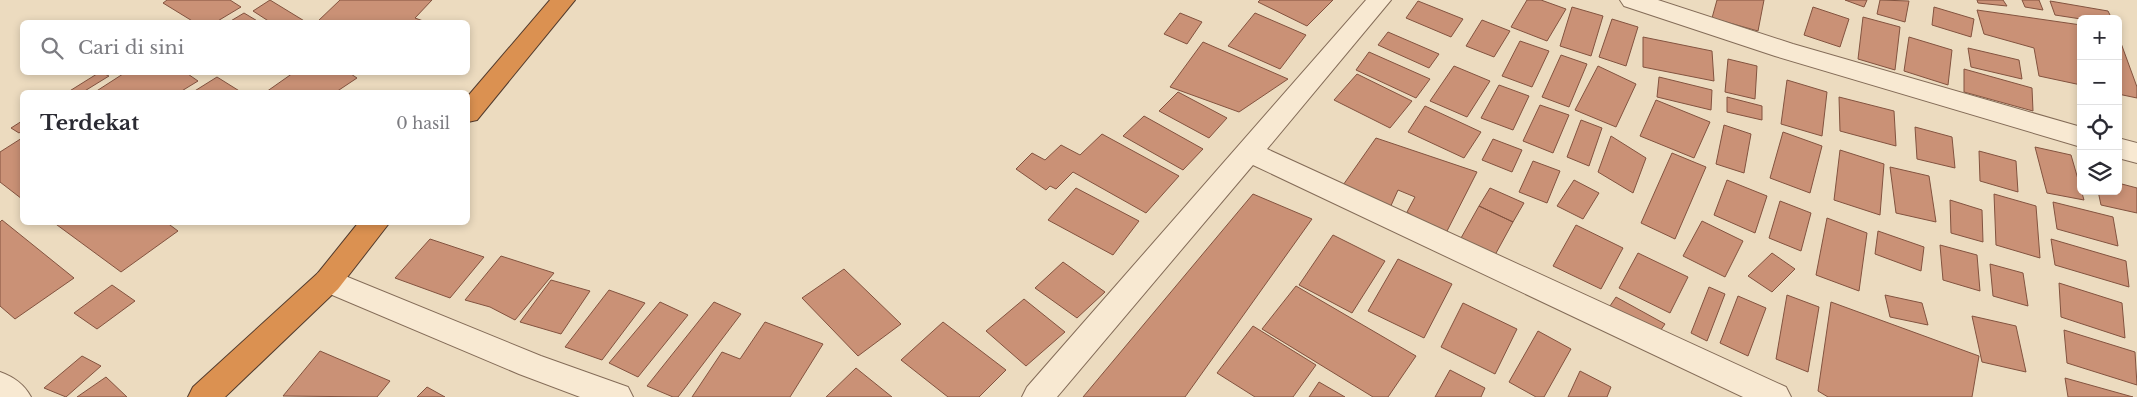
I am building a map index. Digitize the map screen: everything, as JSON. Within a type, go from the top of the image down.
[{"type":"highway","points":[[470,111],[563,0]]},
{"type":"highway","points":[[204,397],[328,281],[374,225]]},
{"type":"street","points":[[1038,397],[1379,0]]},
{"type":"street","points":[[1632,0],[1784,50],[2077,136]]},
{"type":"street","points":[[2122,149],[2137,153]]},
{"type":"street","points":[[1249,152],[1467,256],[1775,397]]},
{"type":"street","points":[[328,281],[530,365],[617,397]]},
{"type":"street","points":[[0,386],[15,397]]},
{"type":"building","points":[[167,0],[230,0],[241,7],[219,20],[191,20],[163,3]]},
{"type":"building","points":[[270,0],[303,20],[267,20],[253,11]]},
{"type":"building","points":[[340,0],[432,0],[415,18],[420,20],[319,20]]},
{"type":"building","points":[[1260,0],[1333,0],[1307,26],[1258,2]]},
{"type":"building","points":[[1527,0],[1541,0],[1566,9],[1547,41],[1511,27]]},
{"type":"building","points":[[1717,0],[1764,0],[1758,31],[1712,18]]},
{"type":"building","points":[[1845,0],[1867,0],[1864,7]]},
{"type":"building","points":[[1880,0],[1909,1],[1905,22],[1877,14]]},
{"type":"building","points":[[1977,0],[2003,0],[2007,6],[1978,3]]},
{"type":"building","points":[[2022,0],[2039,0],[2043,10],[2025,7]]},
{"type":"building","points":[[1418,1],[1463,19],[1451,37],[1406,18]]},
{"type":"building","points":[[2050,1],[2108,11],[2110,15],[2077,15],[2077,18],[2055,15]]},
{"type":"building","points":[[1572,7],[1603,16],[1591,56],[1560,46]]},
{"type":"building","points":[[1813,7],[1849,19],[1840,47],[1804,35]]},
{"type":"building","points":[[1934,7],[1974,19],[1971,37],[1932,25]]},
{"type":"building","points":[[1977,10],[2077,24],[2077,84],[2039,76],[2034,48],[1984,34]]},
{"type":"building","points":[[244,13],[256,20],[232,20]]},
{"type":"building","points":[[1180,13],[1202,22],[1187,44],[1164,34]]},
{"type":"building","points":[[1255,13],[1306,35],[1280,69],[1228,46]]},
{"type":"building","points":[[1863,17],[1900,27],[1895,70],[1858,59]]},
{"type":"building","points":[[1612,19],[1638,27],[1626,66],[1599,57]]},
{"type":"building","points":[[1482,20],[1510,31],[1494,57],[1466,46]]},
{"type":"building","points":[[1388,32],[1439,54],[1429,68],[1378,45]]},
{"type":"building","points":[[1643,37],[1712,51],[1714,81],[1643,67]]},
{"type":"building","points":[[1909,37],[1952,50],[1948,85],[1904,71]]},
{"type":"building","points":[[1520,41],[1549,51],[1532,87],[1502,76]]},
{"type":"building","points":[[1203,42],[1288,79],[1239,112],[1170,87]]},
{"type":"building","points":[[2122,46],[2137,87],[2137,98],[2122,95]]},
{"type":"building","points":[[1968,48],[2019,60],[2022,79],[1971,67]]},
{"type":"building","points":[[1369,52],[1430,79],[1416,98],[1356,70]]},
{"type":"building","points":[[1561,55],[1587,64],[1569,107],[1542,97]]},
{"type":"building","points":[[1728,59],[1757,66],[1755,99],[1725,92]]},
{"type":"building","points":[[1454,66],[1490,81],[1467,117],[1430,101]]},
{"type":"building","points":[[1598,66],[1636,84],[1616,127],[1575,110]]},
{"type":"building","points":[[1964,69],[2032,88],[2033,111],[1964,92]]},
{"type":"building","points":[[1357,74],[1412,101],[1390,128],[1334,100]]},
{"type":"building","points":[[95,75],[109,76],[86,90],[71,90]]},
{"type":"building","points":[[121,75],[189,75],[198,81],[183,90],[98,90]]},
{"type":"building","points":[[290,75],[352,75],[357,78],[339,90],[269,90]]},
{"type":"building","points":[[217,77],[238,90],[196,90]]},
{"type":"building","points":[[1659,77],[1712,90],[1711,110],[1657,97]]},
{"type":"building","points":[[1787,80],[1827,92],[1822,136],[1781,124]]},
{"type":"building","points":[[1499,85],[1529,96],[1513,130],[1481,118]]},
{"type":"building","points":[[1178,92],[1227,118],[1209,138],[1159,111]]},
{"type":"building","points":[[1727,97],[1762,106],[1762,120],[1727,112]]},
{"type":"building","points":[[1839,97],[1894,111],[1896,146],[1840,131]]},
{"type":"building","points":[[1656,100],[1710,122],[1694,158],[1640,136]]},
{"type":"building","points":[[1540,105],[1569,115],[1553,153],[1523,141]]},
{"type":"building","points":[[1425,106],[1481,132],[1464,158],[1408,132]]},
{"type":"building","points":[[1144,116],[1203,149],[1183,170],[1123,136]]},
{"type":"building","points":[[1581,120],[1602,128],[1589,166],[1567,157]]},
{"type":"building","points":[[20,122],[19,133],[11,128]]},
{"type":"building","points":[[1724,125],[1751,134],[1744,173],[1716,164]]},
{"type":"building","points":[[1915,127],[1952,137],[1955,168],[1917,159]]},
{"type":"building","points":[[1783,132],[1822,146],[1810,193],[1770,178]]},
{"type":"building","points":[[1102,134],[1179,176],[1146,213],[1073,172],[1056,189],[1050,186],[1046,190],[1016,169],[1032,153],[1045,160],[1061,145],[1080,155]]},
{"type":"building","points":[[1611,136],[1646,158],[1633,193],[1598,172]]},
{"type":"building","points":[[1376,138],[1477,172],[1444,237],[1407,212],[1415,197],[1398,190],[1389,210],[1341,188]]},
{"type":"building","points":[[20,139],[20,197],[0,182],[0,152]]},
{"type":"building","points":[[1493,139],[1522,150],[1512,172],[1482,160]]},
{"type":"building","points":[[2035,147],[2071,155],[2077,176],[2077,195],[2083,195],[2084,200],[2047,193]]},
{"type":"building","points":[[1840,150],[1884,164],[1880,215],[1834,200]]},
{"type":"building","points":[[1979,151],[2016,161],[2018,192],[1980,181]]},
{"type":"building","points":[[1672,153],[1706,167],[1675,239],[1641,223]]},
{"type":"building","points":[[1533,161],[1560,171],[1547,203],[1519,192]]},
{"type":"building","points":[[1890,167],[1929,176],[1936,222],[1896,213]]},
{"type":"building","points":[[1574,180],[1599,193],[1583,219],[1557,206]]},
{"type":"building","points":[[1727,180],[1767,196],[1755,233],[1714,215]]},
{"type":"building","points":[[2122,184],[2137,188],[2137,213],[2101,205],[2099,195],[2122,195]]},
{"type":"building","points":[[1076,188],[1139,221],[1113,255],[1048,220]]},
{"type":"building","points":[[1490,188],[1524,203],[1513,222],[1479,206]]},
{"type":"building","points":[[1253,194],[1312,219],[1185,397],[1083,397]]},
{"type":"building","points":[[1994,194],[2036,206],[2040,258],[1996,245]]},
{"type":"building","points":[[1950,200],[1982,210],[1983,242],[1951,233]]},
{"type":"building","points":[[1780,201],[1811,213],[1801,251],[1769,238]]},
{"type":"building","points":[[2053,202],[2113,217],[2118,246],[2057,229]]},
{"type":"building","points":[[1479,206],[1513,222],[1495,255],[1461,238]]},
{"type":"building","points":[[1827,218],[1867,233],[1859,291],[1816,275]]},
{"type":"building","points":[[2,220],[74,278],[15,319],[0,306],[0,222]]},
{"type":"building","points":[[1702,221],[1743,241],[1725,277],[1683,256]]},
{"type":"building","points":[[57,225],[170,225],[178,231],[121,272]]},
{"type":"building","points":[[1576,225],[1623,248],[1601,289],[1553,266]]},
{"type":"building","points":[[1878,231],[1924,247],[1921,271],[1875,254]]},
{"type":"building","points":[[1333,235],[1385,261],[1352,313],[1299,285]]},
{"type":"building","points":[[430,239],[484,257],[450,298],[395,278]]},
{"type":"building","points":[[2051,239],[2126,261],[2129,287],[2055,265]]},
{"type":"building","points":[[1940,245],[1977,255],[1980,291],[1943,280]]},
{"type":"building","points":[[1638,253],[1688,277],[1670,313],[1619,288]]},
{"type":"building","points":[[1772,253],[1795,269],[1772,292],[1748,276]]},
{"type":"building","points":[[501,256],[554,273],[515,320],[490,307],[465,300]]},
{"type":"building","points":[[1398,259],[1452,284],[1424,338],[1368,311]]},
{"type":"building","points":[[1063,262],[1105,292],[1077,318],[1035,288]]},
{"type":"building","points":[[1990,264],[2023,273],[2028,306],[1993,296]]},
{"type":"building","points":[[844,269],[901,324],[858,356],[802,298]]},
{"type":"building","points":[[551,280],[590,291],[561,334],[520,322]]},
{"type":"building","points":[[2059,283],[2122,303],[2125,338],[2061,317]]},
{"type":"building","points":[[112,285],[135,301],[97,329],[74,313]]},
{"type":"building","points":[[1296,286],[1416,356],[1388,397],[1373,397],[1262,329]]},
{"type":"building","points":[[1709,287],[1725,294],[1707,341],[1691,333]]},
{"type":"building","points":[[609,290],[645,303],[602,360],[565,347]]},
{"type":"building","points":[[1787,295],[1819,307],[1808,372],[1776,359]]},
{"type":"building","points":[[1885,295],[1922,303],[1928,325],[1890,317]]},
{"type":"building","points":[[1738,296],[1766,308],[1748,356],[1720,343]]},
{"type":"building","points":[[1616,297],[1665,324],[1658,334],[1610,306]]},
{"type":"building","points":[[1024,299],[1065,332],[1026,366],[986,331]]},
{"type":"building","points":[[660,302],[688,315],[638,377],[609,363]]},
{"type":"building","points":[[714,302],[741,314],[678,397],[673,397],[647,386]]},
{"type":"building","points":[[1831,302],[1979,356],[1972,397],[1828,397],[1818,391]]},
{"type":"building","points":[[1463,303],[1517,329],[1495,374],[1441,347]]},
{"type":"building","points":[[1972,316],[2016,326],[2026,372],[1982,362]]},
{"type":"building","points":[[765,322],[823,344],[790,397],[692,397],[722,352],[740,359]]},
{"type":"building","points":[[943,322],[1006,370],[979,397],[948,397],[901,360]]},
{"type":"building","points":[[1253,326],[1316,365],[1293,397],[1255,397],[1217,373]]},
{"type":"building","points":[[2064,330],[2135,352],[2137,385],[2067,363]]},
{"type":"building","points":[[1538,331],[1571,349],[1544,397],[1536,397],[1509,382]]},
{"type":"building","points":[[320,351],[390,381],[377,397],[283,396]]},
{"type":"building","points":[[82,356],[101,366],[66,397],[44,388]]},
{"type":"building","points":[[856,368],[892,397],[826,397]]},
{"type":"building","points":[[1450,370],[1485,388],[1481,397],[1435,397]]},
{"type":"building","points":[[1580,371],[1611,387],[1607,397],[1568,397]]},
{"type":"building","points":[[106,377],[127,397],[77,397]]},
{"type":"building","points":[[2065,378],[2133,397],[2068,397]]},
{"type":"building","points":[[1319,382],[1345,397],[1309,397]]},
{"type":"building","points":[[427,387],[445,397],[417,397]]}]
